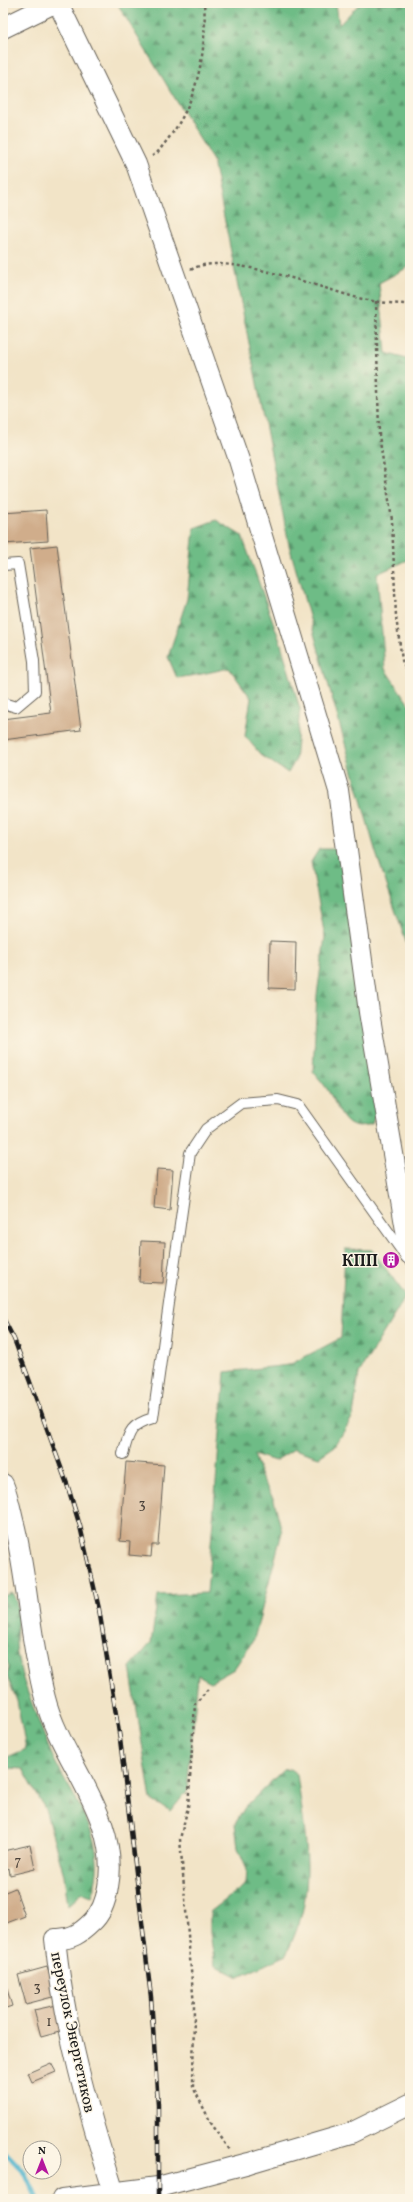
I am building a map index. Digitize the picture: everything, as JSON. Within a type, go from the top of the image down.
[{"type":"street","points":[[3,28],[54,3]]},
{"type":"street","points":[[58,3],[136,164],[239,460],[339,792],[369,1012],[410,1254]]},
{"type":"street","name":"переулок Энергетиков","points":[[3,1484],[22,1559],[45,1699],[60,1739],[102,1823],[109,1856],[109,1881],[107,1896],[96,1918],[77,1934],[66,1939],[55,1939],[65,2006],[82,2087],[115,2196]]},
{"type":"street","points":[[62,2199],[85,2196],[115,2196],[158,2187],[241,2165],[351,2133],[410,2104]]},
{"type":"lane","points":[[3,565],[18,564],[34,661],[35,692],[16,707],[3,704]]},
{"type":"lane","points":[[123,1454],[129,1430],[142,1421],[153,1418],[190,1153],[206,1129],[241,1103],[278,1100],[298,1105],[410,1262]]},
{"type":"path","points":[[136,164],[158,153],[180,123],[195,86],[206,29],[204,3]]},
{"type":"path","points":[[177,281],[197,266],[222,264],[276,274],[358,298],[410,304]]},
{"type":"path","points":[[376,301],[379,435],[392,520],[396,617],[402,660],[410,681]]},
{"type":"path","points":[[208,1689],[196,1704],[188,1807],[180,1839],[194,2006],[193,2087],[211,2123],[241,2165]]},
{"type":"green space","points":[[117,3],[336,3],[339,25],[360,3],[410,3],[410,266],[379,283],[386,353],[410,360],[410,559],[377,574],[385,669],[410,706],[410,954],[376,853],[289,545],[213,161]]},
{"type":"green space","points":[[216,520],[242,536],[281,644],[300,709],[295,761],[288,773],[261,755],[245,736],[251,698],[229,668],[177,678],[168,657],[187,599],[194,528]]},
{"type":"green space","points":[[319,849],[341,849],[377,1108],[372,1124],[363,1127],[350,1124],[345,1120],[326,1088],[313,1071],[317,995],[325,937],[311,862]]},
{"type":"green space","points":[[345,1249],[372,1250],[406,1296],[359,1373],[353,1416],[335,1446],[319,1457],[294,1449],[275,1461],[254,1454],[261,1477],[274,1500],[282,1532],[254,1639],[234,1669],[211,1682],[198,1675],[187,1791],[171,1811],[151,1800],[130,1667],[151,1643],[158,1595],[207,1593],[225,1372],[289,1365],[341,1338]]},
{"type":"green space","points":[[12,1593],[18,1611],[16,1643],[17,1653],[25,1685],[51,1753],[84,1814],[95,1846],[97,1862],[96,1879],[91,1896],[82,1893],[68,1906],[64,1875],[45,1809],[23,1769],[9,1768],[3,1770],[3,1759],[26,1749],[17,1701],[7,1676],[9,1667],[3,1651],[3,1596]]},
{"type":"green space","points":[[290,1769],[297,1774],[305,1836],[307,1882],[304,1904],[295,1934],[286,1955],[239,1977],[215,1965],[210,1933],[210,1912],[246,1884],[247,1869],[238,1848],[235,1824],[245,1807],[283,1770]]},
{"type":"building","points":[[46,510],[48,541],[3,544],[3,513]]},
{"type":"building","points":[[57,545],[81,730],[3,740],[3,719],[51,713],[30,548]]},
{"type":"building","points":[[270,941],[296,942],[295,989],[269,988]]},
{"type":"building","points":[[157,1169],[173,1170],[170,1210],[154,1208]]},
{"type":"building","points":[[141,1241],[165,1242],[163,1283],[139,1282]]},
{"type":"building","name":"КПП","points":[[390,1254],[397,1261],[391,1266],[385,1259]]},
{"type":"building","points":[[126,1462],[164,1465],[158,1545],[152,1545],[151,1557],[129,1555],[130,1542],[120,1541]]},
{"type":"building","points":[[30,1845],[35,1869],[10,1875],[9,1868],[3,1870],[3,1851]]},
{"type":"building","points":[[15,1888],[25,1916],[4,1924],[6,1931],[3,1932],[3,1893]]},
{"type":"building","points":[[47,1967],[56,1996],[26,2004],[18,1975]]},
{"type":"building","points":[[3,1986],[6,1986],[12,2006],[3,2009]]},
{"type":"building","points":[[57,2005],[63,2031],[41,2037],[34,2010]]},
{"type":"building","points":[[51,2063],[56,2072],[32,2082],[28,2073]]},
{"type":"waterway","points":[[3,2150],[26,2174],[37,2199]]},
{"type":"railway","points":[[3,1318],[14,1339],[67,1484],[80,1526],[99,1609],[120,1739],[151,1997],[158,2105],[158,2199]]},
{"type":"place","name":"КПП","points":[[391,1260]]}]
